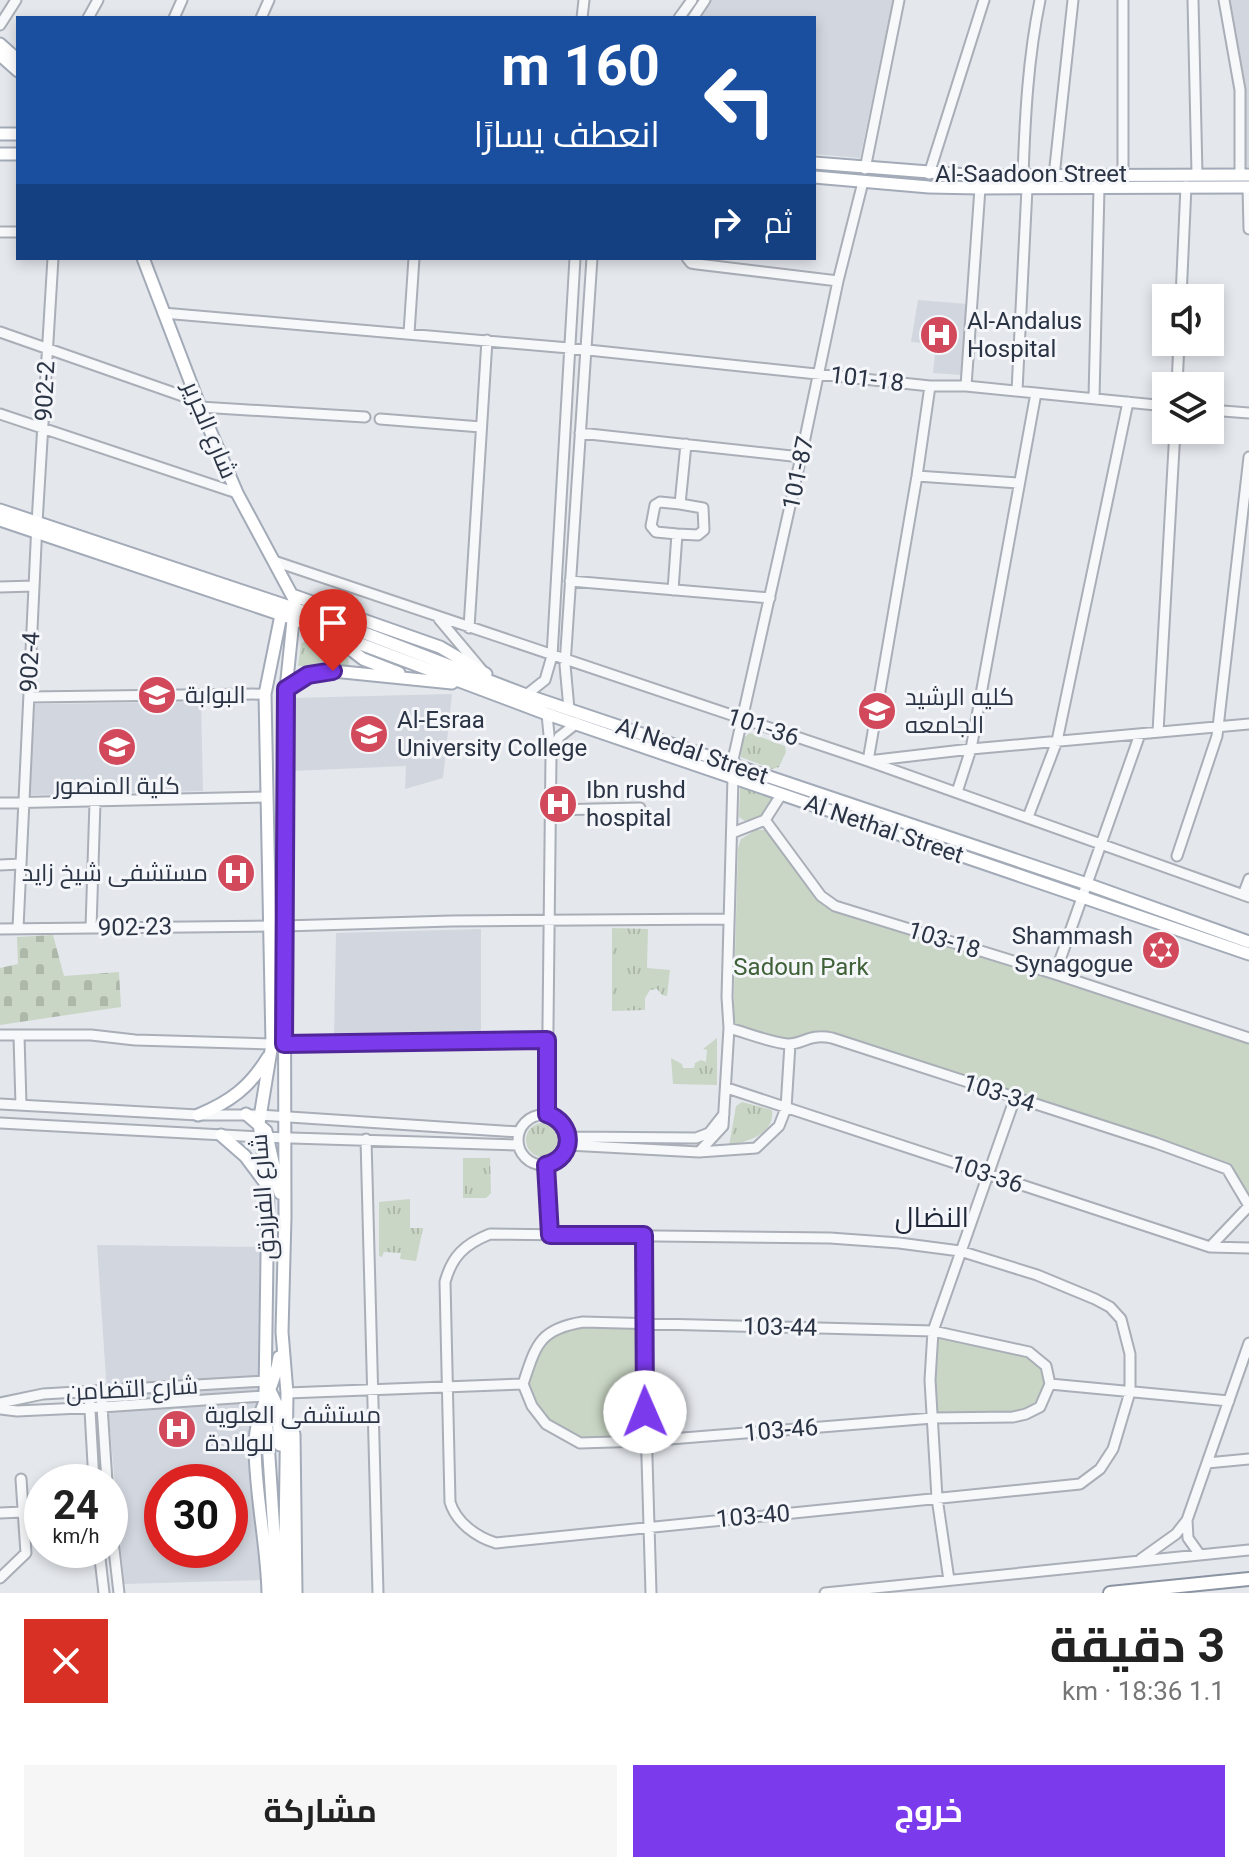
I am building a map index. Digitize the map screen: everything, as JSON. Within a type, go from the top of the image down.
[{"type":"highway","points":[[1110,1593],[1249,1579]]},
{"type":"main road","points":[[0,44],[16,58]]},
{"type":"main road","points":[[0,55],[16,69]]},
{"type":"main road","name":"Al-Saadoon Street","points":[[816,163],[929,174],[1197,174],[1246,181]]},
{"type":"main road","name":"Al-Saadoon Street","points":[[816,177],[980,188],[1186,186],[1246,181]]},
{"type":"main road","name":"شارع الجرير","points":[[144,260],[198,404],[237,493],[292,595],[288,612]]},
{"type":"main road","name":"Al Nedal Street","points":[[0,510],[37,528]]},
{"type":"main road","name":"Al Nedal Street","points":[[0,520],[37,528],[288,612],[374,637],[732,770],[1087,884],[1249,942]]},
{"type":"main road","points":[[292,595],[440,647],[483,671],[495,683]]},
{"type":"main road","name":"Al Nethal Street","points":[[288,612],[335,636],[547,714],[732,770],[781,795],[1249,954]]},
{"type":"main road","name":"شارع الفرزدق","points":[[281,1540],[269,1469],[268,1188],[259,1119],[276,1046],[284,926],[288,612]]},
{"type":"main road","name":"شارع الفرزدق","points":[[281,1540],[287,1395],[282,1332],[285,1136],[276,1046],[270,926],[265,694],[288,612]]},
{"type":"main road","points":[[374,637],[378,625]]},
{"type":"main road","points":[[335,636],[363,659],[413,679]]},
{"type":"main road","points":[[286,689],[308,675],[333,671],[464,684]]},
{"type":"main road","points":[[198,1115],[220,1106],[246,1088],[276,1046]]},
{"type":"main road","points":[[246,1114],[259,1119]]},
{"type":"main road","points":[[221,1135],[245,1156],[268,1188]]},
{"type":"main road","points":[[263,1137],[285,1217]]},
{"type":"main road","points":[[268,1593],[255,1444],[267,1389],[278,1366],[282,1332]]},
{"type":"main road","points":[[287,1395],[294,1424],[296,1593]]},
{"type":"main road","points":[[278,1593],[281,1540]]},
{"type":"main road","points":[[281,1540],[288,1593]]},
{"type":"street","points":[[0,25],[16,0]]},
{"type":"street","points":[[865,169],[899,0]]},
{"type":"street","points":[[929,174],[984,0]]},
{"type":"street","points":[[1023,176],[1026,104],[1033,33],[1040,0]]},
{"type":"street","points":[[1054,176],[1073,0]]},
{"type":"street","points":[[1123,0],[1123,174]]},
{"type":"street","points":[[1193,0],[1197,174]]},
{"type":"street","points":[[1224,0],[1240,90],[1249,229]]},
{"type":"street","name":"101-87","points":[[724,1114],[729,1028],[732,770],[838,281],[863,182]]},
{"type":"street","points":[[1182,284],[1186,186]]},
{"type":"street","points":[[966,386],[980,188]]},
{"type":"street","points":[[1017,391],[1027,188]]},
{"type":"street","points":[[1094,398],[1099,188]]},
{"type":"street","name":"902-2","points":[[37,528],[53,260]]},
{"type":"street","points":[[409,333],[414,260]]},
{"type":"street","points":[[526,695],[545,680],[552,656],[575,260]]},
{"type":"street","points":[[569,709],[566,660],[570,581],[592,260]]},
{"type":"street","points":[[689,260],[697,264],[838,281]]},
{"type":"street","name":"101-18","points":[[163,313],[585,349],[930,386],[966,386],[1152,405]]},
{"type":"street","points":[[0,332],[198,404],[365,417]]},
{"type":"street","points":[[469,628],[487,340]]},
{"type":"street","points":[[930,386],[868,761],[1249,724]]},
{"type":"street","points":[[957,792],[971,749],[1036,393]]},
{"type":"street","points":[[1028,817],[1057,741],[1128,402]]},
{"type":"street","points":[[1224,411],[1249,413]]},
{"type":"street","points":[[0,414],[237,493]]},
{"type":"street","points":[[380,419],[481,427]]},
{"type":"street","points":[[580,433],[801,457]]},
{"type":"street","points":[[680,504],[686,444]]},
{"type":"street","points":[[1158,732],[1174,444]]},
{"type":"street","points":[[1177,856],[1213,752],[1218,727],[1249,457]]},
{"type":"street","points":[[917,476],[1019,483]]},
{"type":"street","points":[[660,502],[680,504],[703,508],[704,530],[698,535],[656,532],[651,526],[655,505],[660,502]]},
{"type":"street","name":"902-4","points":[[18,928],[37,528]]},
{"type":"street","points":[[673,590],[677,534]]},
{"type":"street","name":"101-36","points":[[274,561],[868,761],[1246,896]]},
{"type":"street","points":[[570,581],[770,598]]},
{"type":"street","points":[[0,587],[34,586]]},
{"type":"street","points":[[434,616],[483,671]]},
{"type":"street","points":[[29,697],[265,694]]},
{"type":"street","points":[[547,714],[551,756],[547,1114]]},
{"type":"street","points":[[551,756],[559,737],[577,723]]},
{"type":"street","points":[[1055,974],[1140,734]]},
{"type":"street","points":[[732,833],[765,820],[781,795]]},
{"type":"street","points":[[0,803],[267,797]]},
{"type":"street","points":[[91,928],[95,802]]},
{"type":"street","points":[[551,810],[640,808]]},
{"type":"street","name":"103-18","points":[[765,820],[821,896],[835,906],[1249,1038]]},
{"type":"street","points":[[0,865],[21,864]]},
{"type":"street","points":[[1246,896],[1249,879]]},
{"type":"street","points":[[284,926],[729,919]]},
{"type":"street","name":"902-23","points":[[0,929],[270,926]]},
{"type":"street","name":"103-34","points":[[729,1028],[790,1044],[819,1035],[1156,1143],[1227,1169],[1249,1206]]},
{"type":"street","points":[[0,1035],[91,1035],[276,1046],[547,1040]]},
{"type":"street","points":[[19,1036],[21,1105]]},
{"type":"street","points":[[568,1141],[699,1152],[756,1148],[779,1126],[786,1108],[790,1044]]},
{"type":"street","name":"103-36","points":[[727,1088],[1210,1247],[1249,1248]]},
{"type":"street","points":[[949,1580],[937,1498],[930,1380],[933,1331],[1015,1098]]},
{"type":"street","points":[[0,1104],[198,1115],[246,1114]]},
{"type":"street","points":[[65,1126],[66,1107]]},
{"type":"street","points":[[547,1114],[562,1122],[568,1141],[560,1158],[546,1165],[532,1162],[518,1145],[519,1132],[525,1122],[535,1115],[547,1114]]},
{"type":"street","points":[[568,1141],[696,1138],[709,1133],[724,1114]]},
{"type":"street","points":[[699,1152],[723,1126],[724,1114]]},
{"type":"street","points":[[259,1119],[284,1117],[519,1132]]},
{"type":"street","points":[[0,1123],[263,1137],[518,1145]]},
{"type":"street","points":[[366,1139],[378,1593]]},
{"type":"street","points":[[546,1165],[550,1235]]},
{"type":"street","points":[[1210,1247],[1249,1206]]},
{"type":"street","name":"103-40","points":[[490,1234],[644,1235],[830,1238],[960,1251],[1037,1275],[1110,1307],[1121,1319],[1130,1354],[1130,1392],[1113,1449],[1100,1469],[1080,1484],[496,1543],[470,1529],[456,1516],[450,1502],[445,1282],[450,1265],[472,1241],[490,1234]]},
{"type":"street","points":[[644,1235],[645,1441],[651,1593]]},
{"type":"street","name":"103-44","points":[[523,1384],[531,1358],[545,1335],[563,1325],[583,1322],[933,1331],[1029,1352],[1046,1366],[1050,1384]]},
{"type":"street","points":[[1139,1560],[1176,1534],[1187,1520],[1249,1343]]},
{"type":"street","points":[[287,1395],[523,1384]]},
{"type":"street","name":"103-46","points":[[523,1384],[532,1406],[546,1424],[580,1443],[645,1441],[933,1418],[1013,1417],[1040,1407],[1050,1384]]},
{"type":"street","points":[[1050,1384],[1229,1401]]},
{"type":"street","name":"شارع التضامن","points":[[0,1406],[16,1398],[101,1391],[267,1389]]},
{"type":"street","name":"شارع التضامن","points":[[0,1406],[17,1411],[102,1407],[267,1389]]},
{"type":"street","points":[[101,1391],[106,1464]]},
{"type":"street","points":[[89,1392],[93,1464]]},
{"type":"street","points":[[16,1398],[17,1411]]},
{"type":"street","points":[[1207,1463],[1249,1459]]},
{"type":"street","points":[[0,1578],[26,1553],[21,1479]]},
{"type":"street","points":[[0,1513],[23,1512]]},
{"type":"street","points":[[1187,1520],[1188,1538],[1200,1555]]},
{"type":"street","points":[[825,1593],[1249,1550]]},
{"type":"street","points":[[101,1568],[104,1593]]},
{"type":"street","points":[[116,1568],[119,1593]]},
{"type":"shaded area","points":[[711,0],[893,0],[860,158],[816,154],[816,16],[699,16]]},
{"type":"shaded area","points":[[1228,0],[1249,0],[1249,167],[1244,166]]},
{"type":"shaded area","name":"Al-Andalus Hospital","points":[[918,300],[967,304],[962,375],[933,373],[936,344],[911,342]]},
{"type":"shaded area","name":"Al-Esraa University College","points":[[452,694],[443,778],[405,789],[406,766],[291,771],[291,698]]},
{"type":"shaded area","name":"كلية المنصور","points":[[201,702],[203,791],[29,795],[35,704]]},
{"type":"shaded area","points":[[481,929],[481,1038],[334,1039],[336,933]]},
{"type":"shaded area","points":[[97,1245],[266,1247],[259,1377],[263,1580],[124,1584],[123,1568],[128,1568],[128,1464],[113,1464]]},
{"type":"green space","points":[[316,639],[348,658],[349,667],[298,666],[301,643]]},
{"type":"green space","points":[[750,733],[785,746],[786,752],[779,767],[772,769],[741,757],[742,739]]},
{"type":"green space","points":[[743,786],[776,797],[761,816],[745,821],[739,817],[740,789]]},
{"type":"green space","name":"Sadoun Park","points":[[756,830],[765,830],[825,907],[1249,1043],[1249,1195],[1227,1162],[834,1033],[820,1030],[790,1039],[733,1026],[738,848],[741,839]]},
{"type":"green space","points":[[612,928],[648,929],[647,968],[670,970],[667,996],[657,989],[650,990],[645,998],[645,1010],[612,1011]]},
{"type":"green space","points":[[53,935],[64,976],[119,972],[121,1007],[0,1025],[0,968],[18,964],[17,937]]},
{"type":"green space","points":[[717,1038],[717,1085],[673,1084],[671,1058],[682,1064],[683,1068],[694,1068],[695,1063],[701,1060],[706,1062],[707,1050],[703,1049]]},
{"type":"green space","points":[[742,1102],[772,1110],[772,1119],[758,1136],[729,1146],[736,1106]]},
{"type":"green space","points":[[543,1123],[555,1128],[560,1140],[555,1152],[543,1157],[531,1152],[526,1140],[531,1128]]},
{"type":"green space","points":[[463,1158],[490,1158],[491,1193],[486,1198],[463,1198]]},
{"type":"green space","points":[[410,1199],[410,1228],[423,1228],[416,1261],[400,1259],[401,1253],[384,1252],[382,1257],[379,1256],[379,1202]]},
{"type":"green space","points":[[583,1322],[643,1324],[642,1437],[580,1443],[546,1424],[523,1384],[540,1335]]},
{"type":"green space","points":[[933,1331],[1029,1352],[1046,1366],[1050,1384],[1040,1407],[1026,1414],[933,1418]]},
{"type":"place","name":"Al-Andalus Hospital","points":[[939,335]]},
{"type":"place","name":"البوابة","points":[[157,695]]},
{"type":"place","name":"كليه الرشيد الجامعه","points":[[877,711]]},
{"type":"place","name":"Al-Esraa University College","points":[[369,734]]},
{"type":"place","name":"كلية المنصور","points":[[117,747]]},
{"type":"place","name":"Ibn rushd hospital","points":[[558,804]]},
{"type":"place","name":"مستشفى شيخ زايد","points":[[236,873]]},
{"type":"place","name":"Shammash Synagogue","points":[[1161,950]]},
{"type":"place","name":"مستشفى العلوية للولادة","points":[[177,1429]]},
{"type":"district","name":"النضال","points":[[932,1217]]},
{"type":"route","points":[[333,671],[308,675],[286,689],[284,1044],[547,1040],[547,1114],[562,1122],[569,1137],[565,1152],[554,1163],[546,1165],[550,1235],[644,1235],[645,1412]]}]
